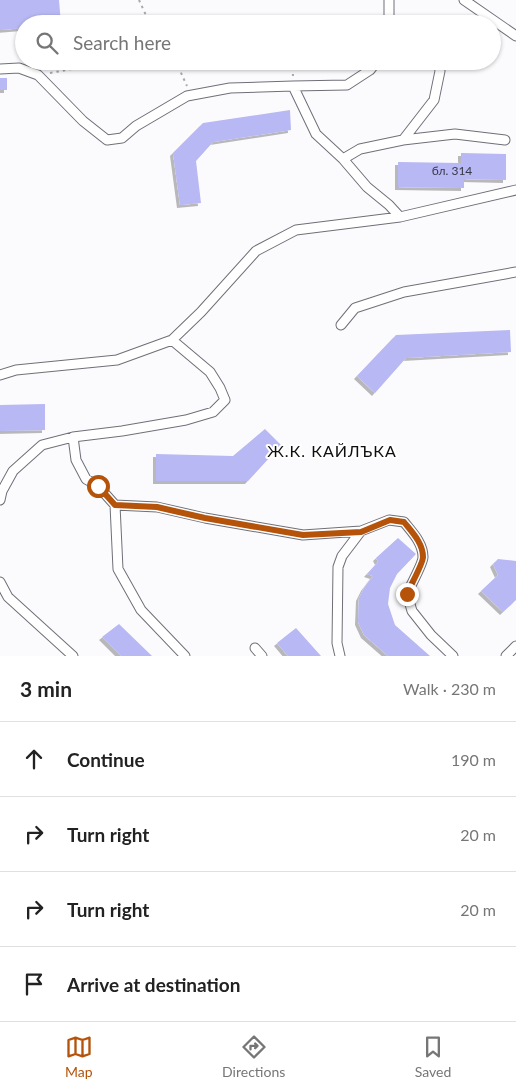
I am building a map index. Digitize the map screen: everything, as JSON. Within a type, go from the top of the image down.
[{"type":"street","points":[[389,0],[389,15]]},
{"type":"street","points":[[464,0],[486,15]]},
{"type":"street","points":[[501,26],[516,36]]},
{"type":"street","points":[[0,69],[15,68]]},
{"type":"street","points":[[24,70],[38,75],[83,121],[107,140],[122,138],[136,126],[188,96],[230,88],[347,85],[370,70]]},
{"type":"street","points":[[403,140],[434,100],[440,70]]},
{"type":"street","points":[[294,86],[316,134],[343,159],[367,187],[400,217]]},
{"type":"street","points":[[343,159],[360,149],[403,140],[455,134],[505,140]]},
{"type":"street","points":[[0,375],[16,370],[117,360],[172,340],[201,312],[256,251],[296,230],[400,217],[516,190]]},
{"type":"street","points":[[342,325],[355,308],[404,292],[516,272]]},
{"type":"street","points":[[0,500],[2,491],[14,472],[42,445],[72,437],[186,420],[213,412],[225,400],[220,388],[210,372],[172,340]]},
{"type":"street","points":[[72,437],[76,460],[86,479],[98,486],[115,505],[118,568],[141,610],[185,656]]},
{"type":"street","points":[[115,505],[157,507],[205,518],[303,535],[361,532],[390,520],[404,522],[421,546],[423,558],[407,594],[412,611],[431,635],[453,656]]},
{"type":"street","points":[[340,656],[337,643],[338,567],[342,556],[361,532]]},
{"type":"street","points":[[0,582],[8,597],[74,656]]},
{"type":"street","points":[[506,656],[516,646]]},
{"type":"street","points":[[255,648],[262,656]]},
{"type":"path","points":[[139,0],[146,15]]},
{"type":"path","points":[[38,75],[66,70]]},
{"type":"path","points":[[180,70],[191,96]]},
{"type":"path","points":[[293,70],[294,86]]},
{"type":"building","points":[[0,0],[59,0],[60,15],[15,15],[15,29],[0,30]]},
{"type":"building","points":[[0,78],[7,78],[7,90],[0,90]]},
{"type":"building","points":[[290,110],[291,130],[213,142],[196,161],[201,203],[180,205],[173,153],[203,123]]},
{"type":"building","points":[[461,153],[506,154],[506,180],[464,179],[464,188],[398,187],[398,162],[461,163]]},
{"type":"building","points":[[510,330],[511,352],[406,358],[375,393],[357,376],[396,335]]},
{"type":"building","points":[[45,404],[45,430],[0,431],[0,405]]},
{"type":"building","points":[[265,429],[281,445],[248,481],[156,481],[156,454],[233,456]]},
{"type":"building","points":[[398,538],[416,554],[397,574],[390,588],[388,604],[395,625],[430,656],[388,656],[364,635],[358,622],[359,598],[373,576],[367,574],[378,562],[376,558]]},
{"type":"building","points":[[498,559],[516,561],[516,600],[503,612],[481,591],[498,575],[493,564]]},
{"type":"building","points":[[119,624],[152,656],[121,656],[102,637]]},
{"type":"building","points":[[296,628],[321,656],[288,656],[277,643]]},
{"type":"district","name":"Ж.К. КАЙЛЪКА","points":[[332,451]]},
{"type":"route","points":[[98,486],[115,505],[157,507],[205,518],[303,535],[361,532],[390,520],[404,522],[421,546],[423,558],[407,594]]}]
